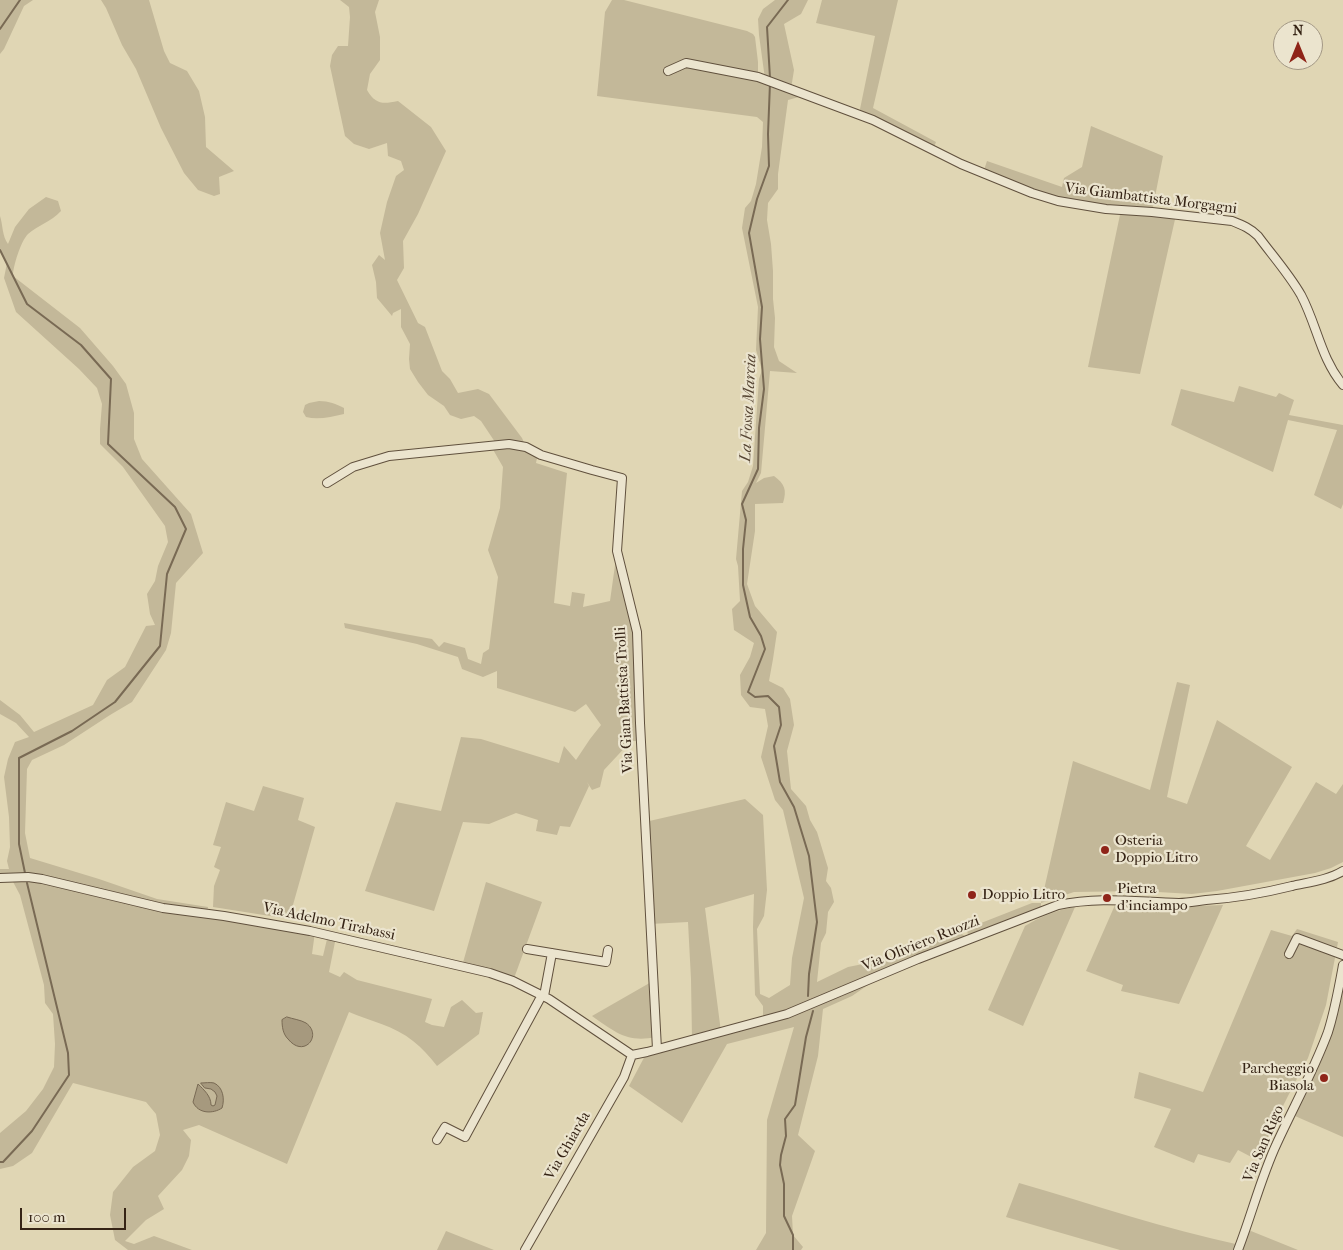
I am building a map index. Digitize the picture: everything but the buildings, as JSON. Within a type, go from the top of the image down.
[{"type":"street","name":"Via Giambattista Morgagni","points":[[668,71],[686,63],[758,77],[859,114],[961,164],[1032,193],[1058,201],[1106,209],[1160,213],[1232,221],[1242,224],[1258,236],[1294,285],[1306,306],[1326,359],[1343,385]]},
{"type":"street","name":"Via Gian Battista Trolli","points":[[327,483],[353,467],[389,456],[509,444],[526,447],[541,455],[622,478],[617,551],[638,632],[640,723],[657,1049]]},
{"type":"street","name":"Via Oliviero Ruozzi","points":[[632,1054],[786,1014],[918,959],[1058,905],[1088,900],[1135,900],[1181,903],[1231,898],[1266,893],[1329,878],[1343,871]]},
{"type":"street","name":"Via Adelmo Tirabassi","points":[[0,878],[28,877],[42,879],[163,908],[277,924],[490,973],[513,981],[543,996],[632,1054]]},
{"type":"street","points":[[1289,954],[1297,938],[1343,955]]},
{"type":"street","points":[[526,949],[606,962],[608,950]]},
{"type":"street","points":[[437,1140],[445,1127],[465,1137],[543,996],[552,953]]},
{"type":"street","name":"Via San Rigo","points":[[1238,1250],[1264,1175],[1328,1030],[1343,965]]},
{"type":"street","name":"Via Ghiarda","points":[[525,1250],[624,1076],[632,1054]]},
{"type":"shaded area","points":[[0,0],[33,0],[24,6],[0,54]]},
{"type":"shaded area","points":[[101,0],[149,0],[164,51],[170,63],[187,71],[199,91],[205,117],[206,147],[234,171],[219,177],[220,194],[214,196],[198,190],[184,173],[161,128],[136,69],[122,45]]},
{"type":"shaded area","points":[[340,0],[379,0],[375,12],[380,37],[380,60],[370,74],[367,90],[377,101],[388,103],[398,101],[431,127],[446,151],[418,214],[403,241],[404,268],[397,280],[418,323],[425,327],[442,371],[450,379],[458,393],[478,389],[489,394],[522,438],[526,447],[538,453],[536,463],[567,473],[554,603],[570,606],[572,592],[585,594],[583,607],[610,601],[617,551],[637,632],[641,741],[631,741],[604,770],[600,787],[592,790],[587,782],[589,786],[570,827],[560,826],[557,835],[536,831],[538,820],[516,813],[489,824],[463,822],[434,911],[365,891],[396,802],[441,811],[461,737],[481,739],[559,763],[564,746],[576,760],[601,725],[586,704],[575,712],[497,688],[497,671],[483,677],[462,669],[458,657],[417,644],[345,628],[344,623],[432,639],[439,647],[444,642],[465,648],[468,659],[481,664],[483,653],[489,649],[498,577],[488,550],[500,508],[503,467],[491,446],[497,445],[481,421],[474,416],[461,419],[450,415],[444,406],[428,395],[418,382],[410,369],[410,344],[401,327],[401,309],[393,313],[392,316],[377,298],[372,265],[379,255],[385,260],[380,233],[387,202],[396,176],[404,170],[401,161],[388,156],[387,143],[369,149],[354,144],[345,136],[330,66],[332,55],[338,46],[348,46],[349,7]]},
{"type":"shaded area","points":[[612,0],[624,0],[747,31],[755,37],[758,77],[765,79],[758,19],[763,9],[775,0],[808,0],[801,14],[784,24],[794,70],[791,89],[806,95],[788,100],[778,174],[778,189],[768,203],[767,220],[773,271],[774,347],[779,361],[797,373],[770,371],[761,473],[756,483],[764,478],[774,476],[783,485],[785,494],[783,503],[755,504],[755,531],[747,584],[755,606],[777,632],[769,681],[783,688],[790,699],[794,725],[787,751],[791,789],[806,806],[810,820],[817,832],[828,868],[826,881],[831,888],[834,902],[828,912],[826,933],[821,943],[817,982],[848,967],[878,961],[959,932],[969,939],[966,926],[976,925],[1032,903],[1041,903],[1041,912],[881,976],[852,996],[823,1009],[818,1056],[798,1135],[815,1151],[792,1216],[793,1235],[803,1247],[801,1250],[756,1250],[766,1233],[767,1120],[794,1027],[727,1044],[682,1123],[629,1086],[647,1052],[692,1039],[688,922],[650,924],[645,822],[745,799],[763,815],[767,890],[764,916],[757,929],[760,994],[769,998],[790,985],[792,958],[804,898],[783,810],[775,800],[761,757],[768,726],[765,709],[750,707],[741,695],[740,675],[750,657],[754,643],[734,630],[732,609],[740,601],[736,559],[742,491],[748,482],[753,466],[759,379],[762,370],[756,350],[758,307],[742,228],[745,208],[751,201],[756,184],[762,147],[763,122],[757,117],[597,96],[605,12]],"holes":[[[754,894],[755,995],[763,1006],[763,1020],[721,1032],[705,908]]]},
{"type":"shaded area","points":[[822,0],[898,0],[873,108],[936,142],[933,150],[859,114],[875,36],[816,23]]},
{"type":"shaded area","points":[[1091,126],[1163,156],[1152,212],[1176,215],[1140,374],[1088,367],[1121,210],[1079,205],[983,173],[987,161],[1062,187],[1064,178],[1082,167]]},
{"type":"shaded area","points":[[46,197],[58,201],[61,211],[25,237],[14,266],[13,276],[80,328],[126,384],[134,413],[134,439],[142,459],[191,514],[203,553],[176,583],[171,633],[166,650],[132,702],[64,745],[32,760],[27,769],[25,833],[30,858],[157,899],[208,907],[207,914],[315,932],[312,954],[323,956],[328,935],[336,937],[329,972],[340,977],[344,972],[357,980],[432,999],[425,1022],[432,1025],[444,1027],[451,1007],[462,1000],[476,1013],[483,1012],[479,1034],[437,1066],[423,1050],[406,1036],[349,1012],[287,1164],[199,1125],[183,1130],[191,1140],[189,1156],[182,1170],[158,1196],[164,1209],[146,1220],[125,1241],[134,1244],[154,1236],[192,1250],[128,1250],[115,1240],[110,1215],[113,1192],[133,1167],[155,1151],[160,1135],[156,1114],[146,1102],[73,1083],[32,1153],[13,1166],[0,1169],[0,1133],[26,1111],[43,1089],[54,1067],[55,1044],[53,1014],[45,1003],[44,985],[20,895],[11,878],[0,878],[0,869],[9,869],[7,861],[10,847],[9,817],[4,777],[8,759],[15,742],[29,737],[16,723],[0,714],[0,700],[20,715],[34,732],[93,705],[107,680],[125,667],[146,626],[155,625],[150,614],[147,594],[155,581],[158,566],[168,542],[165,526],[123,467],[100,444],[102,404],[97,388],[79,369],[16,312],[4,278],[7,263],[0,250],[0,216],[8,244],[15,227],[29,209]]},
{"type":"shaded area","points":[[1239,386],[1276,397],[1279,393],[1294,400],[1289,415],[1343,425],[1343,504],[1341,509],[1314,495],[1337,430],[1288,420],[1273,472],[1171,425],[1181,389],[1234,402]]},
{"type":"shaded area","points":[[319,401],[332,403],[344,408],[344,414],[320,418],[306,417],[303,412],[305,405]]},
{"type":"shaded area","points":[[1177,682],[1190,685],[1167,797],[1187,804],[1217,720],[1292,767],[1246,846],[1270,860],[1316,782],[1336,794],[1343,784],[1343,862],[1331,868],[1315,873],[1192,894],[1141,891],[1074,892],[1041,903],[1073,761],[1150,790]]},
{"type":"shaded area","points":[[263,786],[304,798],[298,820],[315,827],[289,919],[213,907],[214,886],[220,870],[214,867],[221,847],[213,845],[226,802],[254,811]]},
{"type":"shaded area","points":[[486,882],[542,902],[513,981],[462,966]]},
{"type":"shaded area","points":[[1115,905],[1165,907],[1223,905],[1179,1004],[1121,991],[1123,985],[1086,971]]},
{"type":"shaded area","points":[[1075,907],[1023,1026],[988,1010],[1025,926],[1049,914]]},
{"type":"shaded area","points":[[1297,929],[1338,942],[1326,1005],[1308,1058],[1270,1132],[1259,1161],[1238,1150],[1230,1163],[1198,1154],[1194,1163],[1154,1147],[1171,1109],[1134,1098],[1139,1072],[1203,1092],[1271,930],[1292,936]]},
{"type":"shaded area","points":[[1343,965],[1343,1137],[1295,1116],[1332,1034],[1327,1033]]},
{"type":"shaded area","points":[[653,981],[656,1037],[637,1038],[622,1035],[592,1016]]},
{"type":"shaded area","points":[[287,1017],[304,1022],[311,1028],[313,1033],[312,1039],[305,1046],[294,1045],[286,1037],[282,1020]]},
{"type":"shaded area","points":[[201,1083],[214,1083],[219,1087],[223,1097],[222,1108],[206,1112],[195,1106],[193,1102],[198,1084],[205,1091],[211,1105],[215,1105],[217,1096],[215,1092],[205,1088]]},
{"type":"shaded area","points":[[1019,1183],[1212,1239],[1240,1245],[1246,1229],[1298,1250],[1120,1250],[1006,1217]]},
{"type":"shaded area","points":[[446,1231],[494,1250],[437,1250]]},
{"type":"waterway","points":[[0,29],[20,0]]},
{"type":"waterway","name":"La Fossa Marcia","points":[[770,78],[767,27],[788,0]]},
{"type":"waterway","name":"La Fossa Marcia","points":[[770,83],[769,166],[757,199],[749,233],[762,307],[760,339],[764,389],[759,428],[758,469],[742,504],[746,520],[743,549],[743,585],[750,617],[761,636],[765,649],[748,692],[755,697],[768,696],[779,707],[781,725],[774,746],[780,782],[794,807],[809,856],[817,922],[809,974],[808,996]]},
{"type":"waterway","points":[[0,250],[27,304],[81,345],[111,379],[108,444],[175,507],[186,529],[167,574],[160,646],[115,702],[72,731],[19,758],[19,844],[25,873]]},
{"type":"waterway","points":[[0,1162],[3,1162],[32,1131],[69,1075],[68,1053],[27,883]]},
{"type":"waterway","name":"La Fossa Marcia","points":[[793,1250],[793,1235],[784,1216],[784,1184],[780,1165],[786,1136],[785,1119],[795,1105],[806,1037],[813,1011]]},
{"type":"place","name":"Osteria Doppio Litro","points":[[1105,850]]},
{"type":"place","name":"Doppio Litro","points":[[972,895]]},
{"type":"place","name":"Pietra d'inciampo","points":[[1107,898]]},
{"type":"place","name":"Parcheggio Biasola","points":[[1324,1078]]}]
